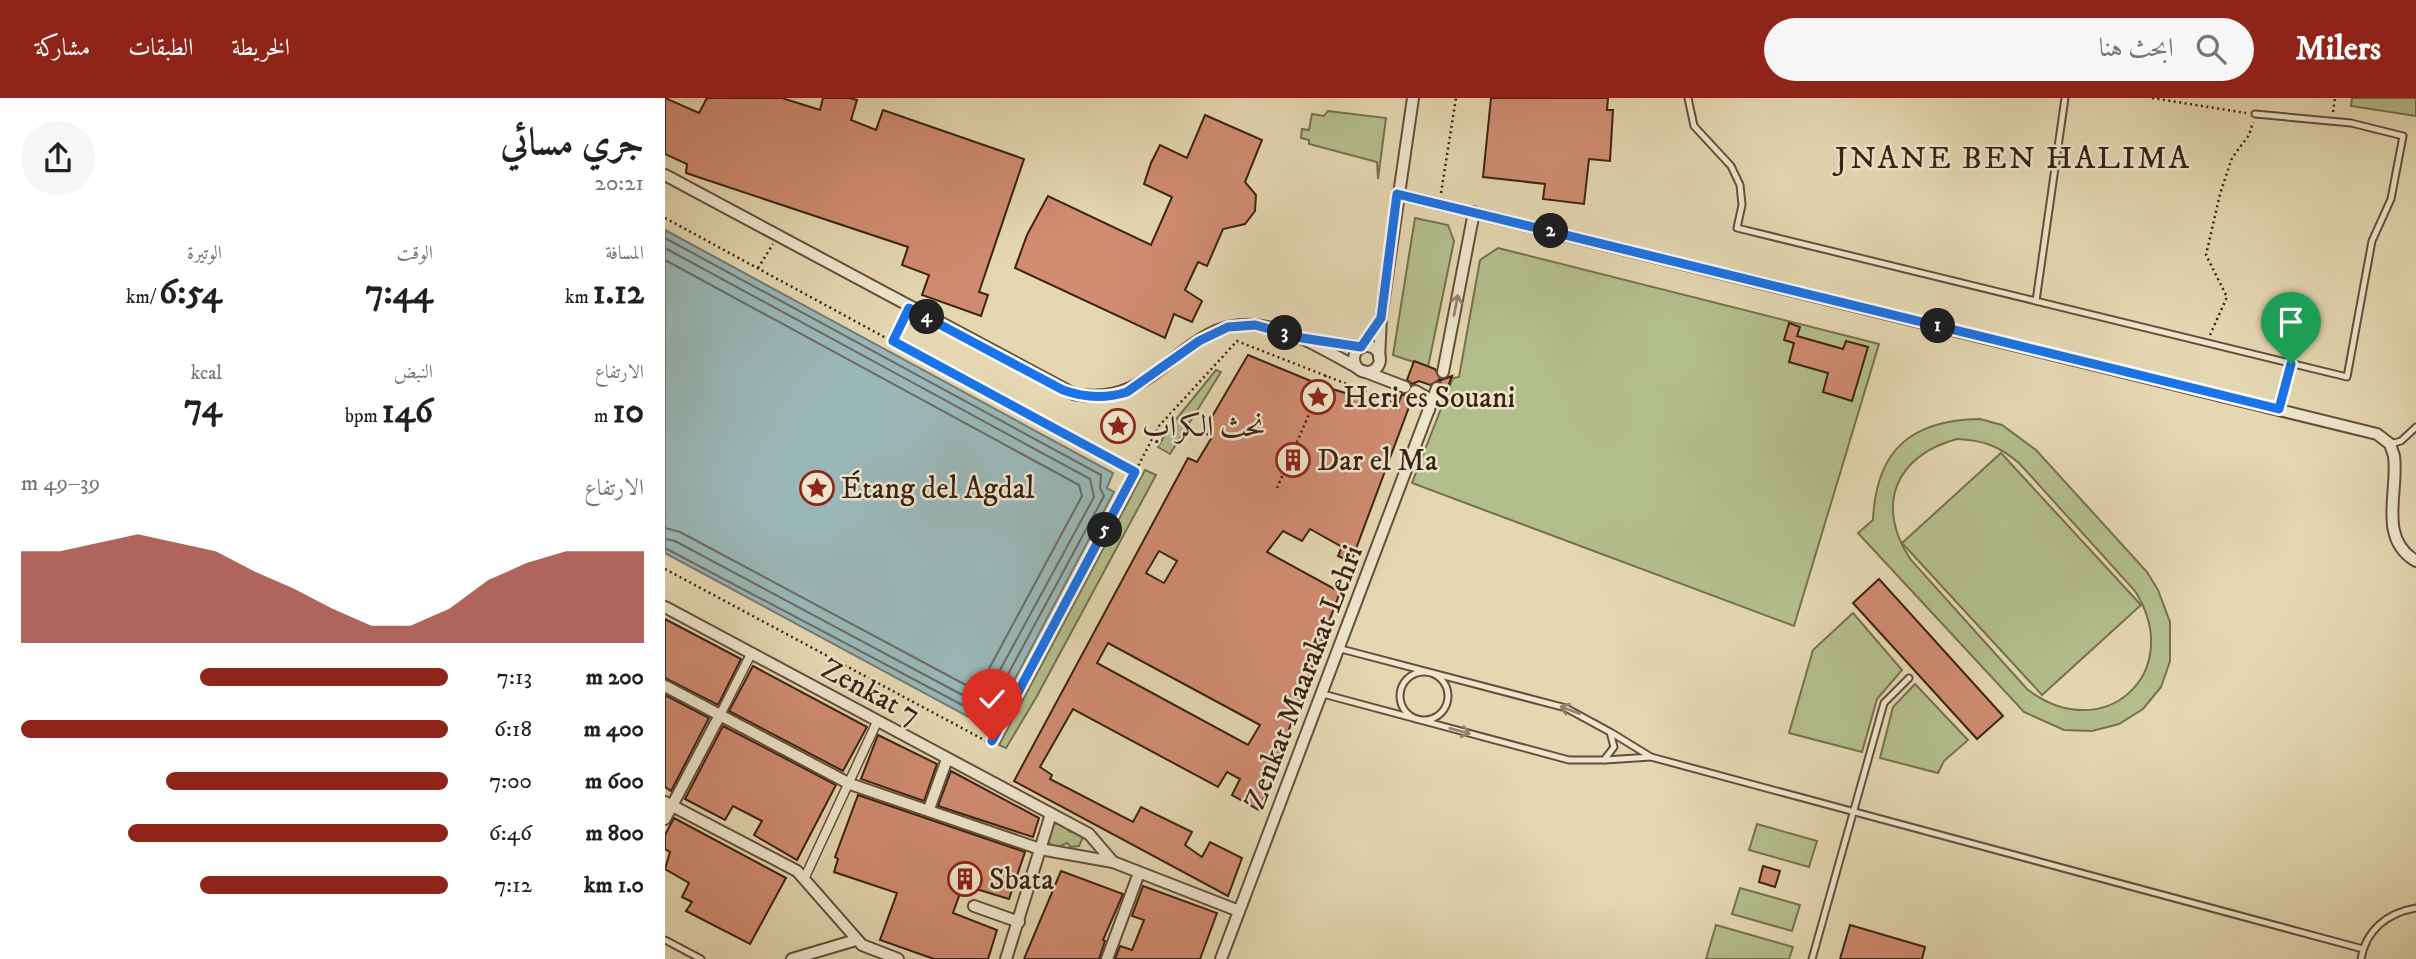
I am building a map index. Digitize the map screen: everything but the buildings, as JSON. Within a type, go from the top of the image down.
[{"type":"street","points":[[1360,369],[1374,369],[1379,358],[1381,318],[1397,194],[1413,98]]},
{"type":"street","points":[[665,175],[1063,390],[1088,397],[1115,396],[1127,392],[1199,341],[1228,327],[1255,325],[1302,338],[1373,348],[1379,358]]},
{"type":"street","points":[[1397,194],[2377,434],[2390,444],[2395,464],[2392,506],[2394,534],[2403,551],[2416,561]]},
{"type":"street","points":[[1443,372],[1474,212]]},
{"type":"street","points":[[1360,369],[1354,356],[1363,347],[1381,318]]},
{"type":"street","points":[[1302,338],[1360,369],[1426,397],[1430,413]]},
{"type":"street","name":"Zenkat Maarakat Lehri","points":[[1221,959],[1341,649],[1437,388]]},
{"type":"street","name":"Zenkat 7","points":[[665,607],[1089,834],[1113,862],[1239,911]]},
{"type":"street","points":[[665,819],[669,803],[720,715],[751,654]]},
{"type":"street","points":[[665,686],[849,784],[929,809],[1040,849],[1113,862]]},
{"type":"street","points":[[805,877],[877,722]]},
{"type":"street","points":[[929,809],[947,759]]},
{"type":"street","points":[[669,803],[805,877],[856,940],[869,949],[898,959]]},
{"type":"street","points":[[1006,959],[1051,814]]},
{"type":"street","points":[[1107,959],[1139,873]]},
{"type":"street","points":[[974,906],[1019,922]]},
{"type":"street","points":[[792,959],[807,957],[856,940]]},
{"type":"lane","points":[[1688,98],[1694,126],[1731,166],[1740,185],[1742,205],[1737,228],[2347,377],[2372,241],[2392,199],[2403,136],[2351,123],[2255,114]]},
{"type":"lane","points":[[2036,301],[2065,98]]},
{"type":"lane","points":[[2279,409],[2291,364]]},
{"type":"lane","points":[[2390,444],[2401,441],[2416,427]]},
{"type":"lane","points":[[1341,649],[1566,708],[1592,719],[1651,757],[2363,949]]},
{"type":"lane","points":[[1431,672],[1444,682],[1449,698],[1442,713],[1435,718],[1418,719],[1402,705],[1401,690],[1416,673],[1431,672]]},
{"type":"lane","points":[[1812,959],[1884,703],[1909,678]]},
{"type":"lane","points":[[1323,694],[1569,760],[1651,757]]},
{"type":"lane","points":[[1598,761],[1609,757],[1614,747],[1610,732]]},
{"type":"lane","points":[[2361,959],[2363,949],[2382,921],[2400,911],[2416,908]]},
{"type":"lane","points":[[665,940],[701,959]]},
{"type":"path","points":[[1440,203],[1457,98]]},
{"type":"path","points":[[2152,98],[2255,114],[2249,135],[2232,158],[2220,194],[2206,255],[2227,298],[2208,343]]},
{"type":"path","points":[[2331,122],[2335,98]]},
{"type":"path","points":[[665,218],[1135,472]]},
{"type":"path","points":[[758,268],[778,236]]},
{"type":"path","points":[[893,341],[909,308]]},
{"type":"path","points":[[665,569],[988,742],[999,732],[1159,426],[1237,341],[1398,404]]},
{"type":"path","points":[[1277,488],[1326,375]]},
{"type":"green space","points":[[2352,98],[2416,98],[2416,116],[2351,106]]},
{"type":"green space","points":[[1328,111],[1386,118],[1378,179],[1377,162],[1309,144],[1309,140],[1301,138],[1302,129],[1309,130],[1312,114],[1324,116]]},
{"type":"green space","points":[[1415,218],[1448,225],[1454,241],[1428,367],[1393,355]]},
{"type":"green space","points":[[1498,248],[1879,344],[1794,626],[1412,483],[1453,378],[1459,377],[1480,260]]},
{"type":"green space","points":[[1216,370],[1221,372],[1170,454],[1158,447],[1169,428]]},
{"type":"green space","points":[[1980,419],[2002,425],[2036,450],[2147,572],[2158,590],[2170,622],[2170,661],[2161,687],[2143,709],[2119,724],[2092,731],[2064,730],[2024,712],[1858,533],[1873,520],[1881,475],[1902,444],[1935,425]],"holes":[[[1957,439],[1990,445],[2019,463],[2135,591],[2148,621],[2151,649],[2144,674],[2129,693],[2108,706],[2083,710],[2056,705],[2027,689],[1911,560],[1900,540],[1894,521],[1893,503],[1897,486],[1905,471],[1935,447]]]},
{"type":"green space","points":[[2001,453],[2141,605],[2042,695],[1902,543]]},
{"type":"green space","points":[[1145,470],[1156,475],[1037,696],[1006,748],[999,745]]},
{"type":"green space","points":[[1853,613],[1902,670],[1877,699],[1862,752],[1789,733],[1813,650]]},
{"type":"green space","points":[[1915,684],[1968,740],[1944,761],[1938,773],[1880,758],[1893,707]]},
{"type":"green space","points":[[1061,823],[1070,832],[1075,831],[1083,837],[1079,846],[1071,847],[1067,843],[1058,847],[1051,845],[1046,838],[1053,824]]},
{"type":"green space","points":[[1757,824],[1817,841],[1809,867],[1749,850]]},
{"type":"green space","points":[[1740,888],[1800,905],[1792,931],[1732,914]]},
{"type":"green space","points":[[1716,925],[1793,947],[1789,959],[1706,959]]},
{"type":"water","points":[[665,230],[1113,473],[1107,488],[1114,492],[989,728],[665,553]]},
{"type":"place","name":"Heri es Souani","points":[[1318,397]]},
{"type":"place","name":"نحث الكراب","points":[[1118,426]]},
{"type":"place","name":"Dar el Ma","points":[[1293,460]]},
{"type":"place","name":"Étang del Agdal","points":[[817,488]]},
{"type":"place","name":"Sbata","points":[[965,879]]},
{"type":"district","name":"JNANE BEN HALIMA","points":[[2013,157]]},
{"type":"route","points":[[992,741],[1135,472],[893,341],[909,308],[1063,390],[1088,397],[1115,396],[1127,392],[1199,341],[1228,327],[1269,327],[1302,338],[1361,347],[1365,346],[1381,318],[1397,194],[2279,409],[2291,364]]}]
